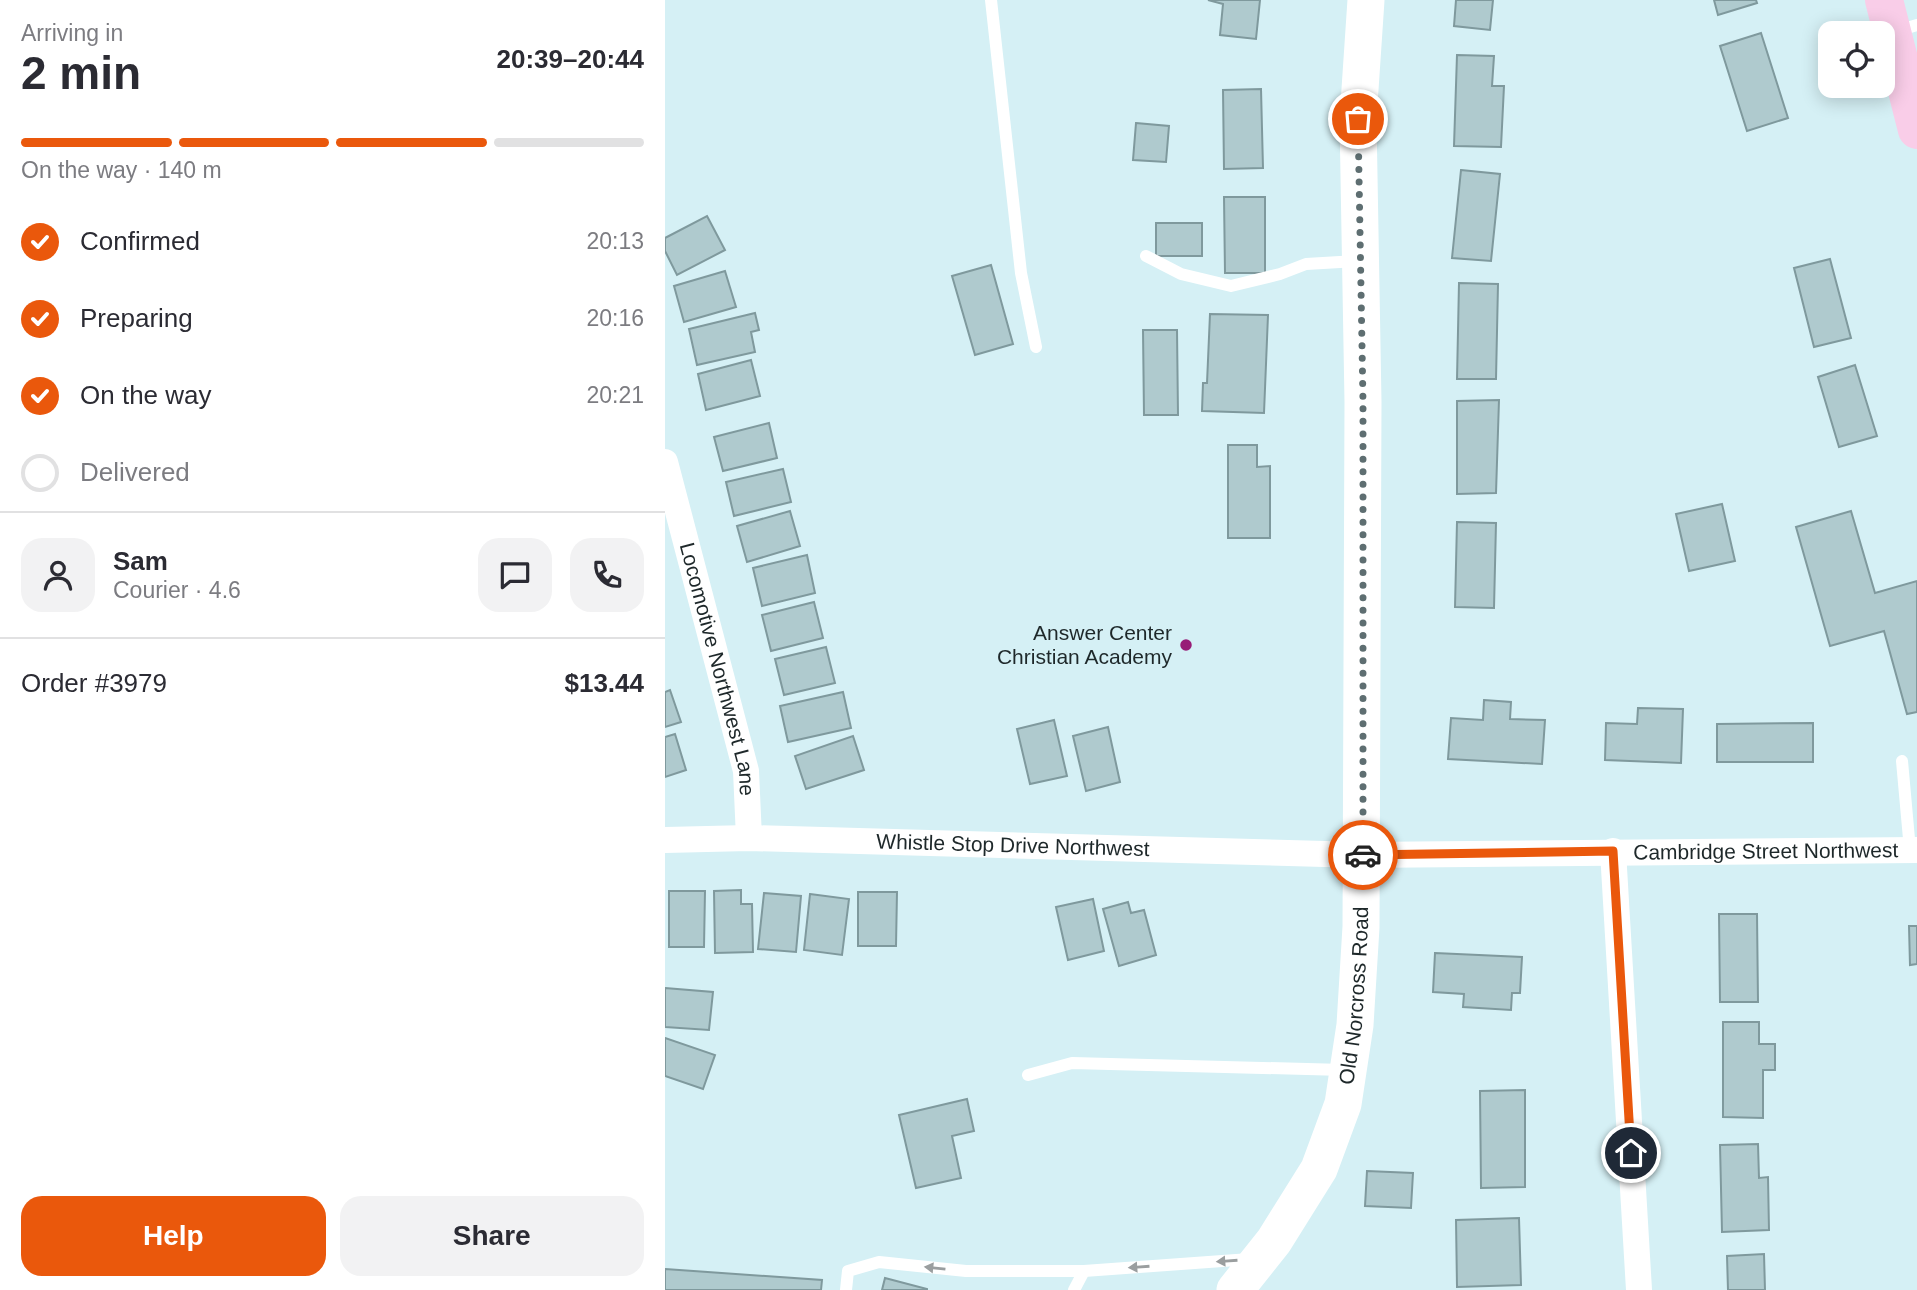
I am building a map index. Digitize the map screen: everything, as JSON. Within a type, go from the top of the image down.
[{"type":"main road","points":[[1898,19],[1915,109]]},
{"type":"street","name":"Old Norcross Road","points":[[1235,1290],[1274,1241],[1319,1169],[1343,1104],[1355,1025],[1361,855],[1363,402],[1358,119],[1366,0]]},
{"type":"street","name":"Locomotive Northwest Lane","points":[[665,462],[746,771],[749,838]]},
{"type":"street","name":"Whistle Stop Drive Northwest","points":[[665,840],[749,838],[1361,855]]},
{"type":"street","name":"Cambridge Street Northwest","points":[[1361,855],[1913,850]]},
{"type":"street","points":[[1613,851],[1639,1290]]},
{"type":"lane","points":[[991,0],[1021,273],[1036,347]]},
{"type":"lane","points":[[1146,256],[1181,274],[1231,286],[1280,274],[1306,264],[1361,261]]},
{"type":"lane","points":[[1902,761],[1913,850]]},
{"type":"lane","points":[[1028,1075],[1072,1063],[1348,1070]]},
{"type":"lane","points":[[846,1290],[848,1271],[879,1262],[966,1271],[1003,1271],[1084,1270],[1260,1258]]},
{"type":"lane","points":[[1074,1290],[1084,1270]]},
{"type":"building","points":[[1208,0],[1260,0],[1256,39],[1220,35],[1223,4]]},
{"type":"building","points":[[1456,0],[1493,0],[1490,30],[1454,26]]},
{"type":"building","points":[[1714,0],[1756,0],[1757,3],[1718,15]]},
{"type":"building","points":[[1761,33],[1788,118],[1747,131],[1720,46]]},
{"type":"building","points":[[1457,55],[1494,56],[1492,86],[1504,86],[1501,147],[1454,146]]},
{"type":"building","points":[[1261,89],[1263,168],[1224,169],[1223,90]]},
{"type":"building","points":[[1136,123],[1169,126],[1166,162],[1133,160]]},
{"type":"building","points":[[1461,170],[1500,174],[1491,261],[1452,258]]},
{"type":"building","points":[[1224,197],[1265,197],[1265,273],[1225,273]]},
{"type":"building","points":[[707,216],[725,250],[677,275],[665,251],[665,238]]},
{"type":"building","points":[[1156,223],[1202,223],[1202,256],[1156,256]]},
{"type":"building","points":[[1830,259],[1851,338],[1814,347],[1794,268]]},
{"type":"building","points":[[991,265],[1013,344],[975,355],[952,276]]},
{"type":"building","points":[[725,271],[736,307],[684,322],[674,286]]},
{"type":"building","points":[[1459,283],[1498,284],[1496,379],[1457,379]]},
{"type":"building","points":[[755,313],[759,330],[751,332],[755,352],[697,365],[689,329]]},
{"type":"building","points":[[1210,314],[1268,315],[1264,413],[1202,411],[1203,383],[1207,383]]},
{"type":"building","points":[[1143,330],[1177,330],[1178,415],[1144,415]]},
{"type":"building","points":[[751,360],[760,396],[706,410],[698,374]]},
{"type":"building","points":[[1855,365],[1877,436],[1839,447],[1818,377]]},
{"type":"building","points":[[1499,400],[1496,493],[1457,494],[1457,401]]},
{"type":"building","points":[[769,423],[777,458],[723,471],[714,437]]},
{"type":"building","points":[[1228,445],[1257,445],[1257,467],[1270,466],[1270,538],[1228,538]]},
{"type":"building","points":[[783,469],[791,502],[734,516],[726,482]]},
{"type":"building","points":[[1722,504],[1735,561],[1689,571],[1676,514]]},
{"type":"building","points":[[790,511],[800,546],[747,562],[737,526]]},
{"type":"building","points":[[1851,511],[1875,593],[1917,581],[1917,712],[1907,714],[1884,631],[1830,646],[1796,527]]},
{"type":"building","points":[[1457,522],[1496,523],[1494,608],[1455,607]]},
{"type":"building","points":[[807,555],[815,593],[762,606],[753,568]]},
{"type":"building","points":[[814,602],[823,638],[771,651],[762,615]]},
{"type":"building","points":[[826,647],[835,683],[784,695],[775,659]]},
{"type":"building","points":[[670,690],[681,722],[665,727],[665,692]]},
{"type":"building","points":[[843,692],[851,728],[788,742],[780,706]]},
{"type":"building","points":[[1484,700],[1511,702],[1510,719],[1545,720],[1542,764],[1448,759],[1451,718],[1483,720]]},
{"type":"building","points":[[1638,708],[1683,709],[1681,763],[1605,760],[1606,723],[1637,724]]},
{"type":"building","points":[[1054,720],[1067,776],[1030,784],[1017,729]]},
{"type":"building","points":[[1813,723],[1813,762],[1717,762],[1717,724]]},
{"type":"building","points":[[1108,727],[1120,782],[1086,791],[1073,736]]},
{"type":"building","points":[[675,734],[686,770],[665,777],[665,737]]},
{"type":"building","points":[[853,736],[864,770],[806,789],[795,756]]},
{"type":"building","points":[[741,890],[741,904],[752,904],[753,952],[715,953],[714,891]]},
{"type":"building","points":[[669,891],[705,891],[704,947],[669,947]]},
{"type":"building","points":[[858,892],[897,892],[896,946],[858,946]]},
{"type":"building","points":[[764,893],[801,896],[796,952],[758,949]]},
{"type":"building","points":[[810,894],[849,899],[842,955],[804,950]]},
{"type":"building","points":[[1093,899],[1104,951],[1068,960],[1056,907]]},
{"type":"building","points":[[1128,902],[1131,913],[1144,910],[1156,955],[1119,966],[1103,909]]},
{"type":"building","points":[[1719,914],[1757,914],[1758,1002],[1720,1002]]},
{"type":"building","points":[[1909,926],[1917,926],[1917,964],[1910,965]]},
{"type":"building","points":[[1435,953],[1522,957],[1520,993],[1512,993],[1511,1010],[1463,1007],[1464,994],[1433,992]]},
{"type":"building","points":[[665,988],[713,992],[709,1030],[665,1027]]},
{"type":"building","points":[[1723,1022],[1759,1022],[1759,1044],[1775,1044],[1775,1070],[1763,1070],[1763,1118],[1723,1117]]},
{"type":"building","points":[[665,1038],[715,1055],[703,1089],[665,1076]]},
{"type":"building","points":[[1525,1090],[1525,1187],[1481,1188],[1480,1091]]},
{"type":"building","points":[[967,1099],[974,1131],[952,1136],[961,1178],[916,1188],[899,1115]]},
{"type":"building","points":[[1758,1144],[1759,1178],[1768,1177],[1769,1230],[1722,1232],[1720,1145]]},
{"type":"building","points":[[1367,1171],[1413,1173],[1411,1208],[1365,1206]]},
{"type":"building","points":[[1519,1218],[1521,1285],[1457,1287],[1456,1220]]},
{"type":"building","points":[[1764,1254],[1765,1290],[1728,1290],[1727,1256]]},
{"type":"building","points":[[665,1269],[822,1280],[821,1290],[665,1290]]},
{"type":"building","points":[[885,1278],[927,1289],[927,1290],[882,1290]]},
{"type":"way so far","points":[[1358,119],[1363,402],[1363,855]]},
{"type":"place","name":"Answer Center Christian Academy","points":[[1186,645]]},
{"type":"route","points":[[1363,855],[1613,851],[1631,1153]]}]
